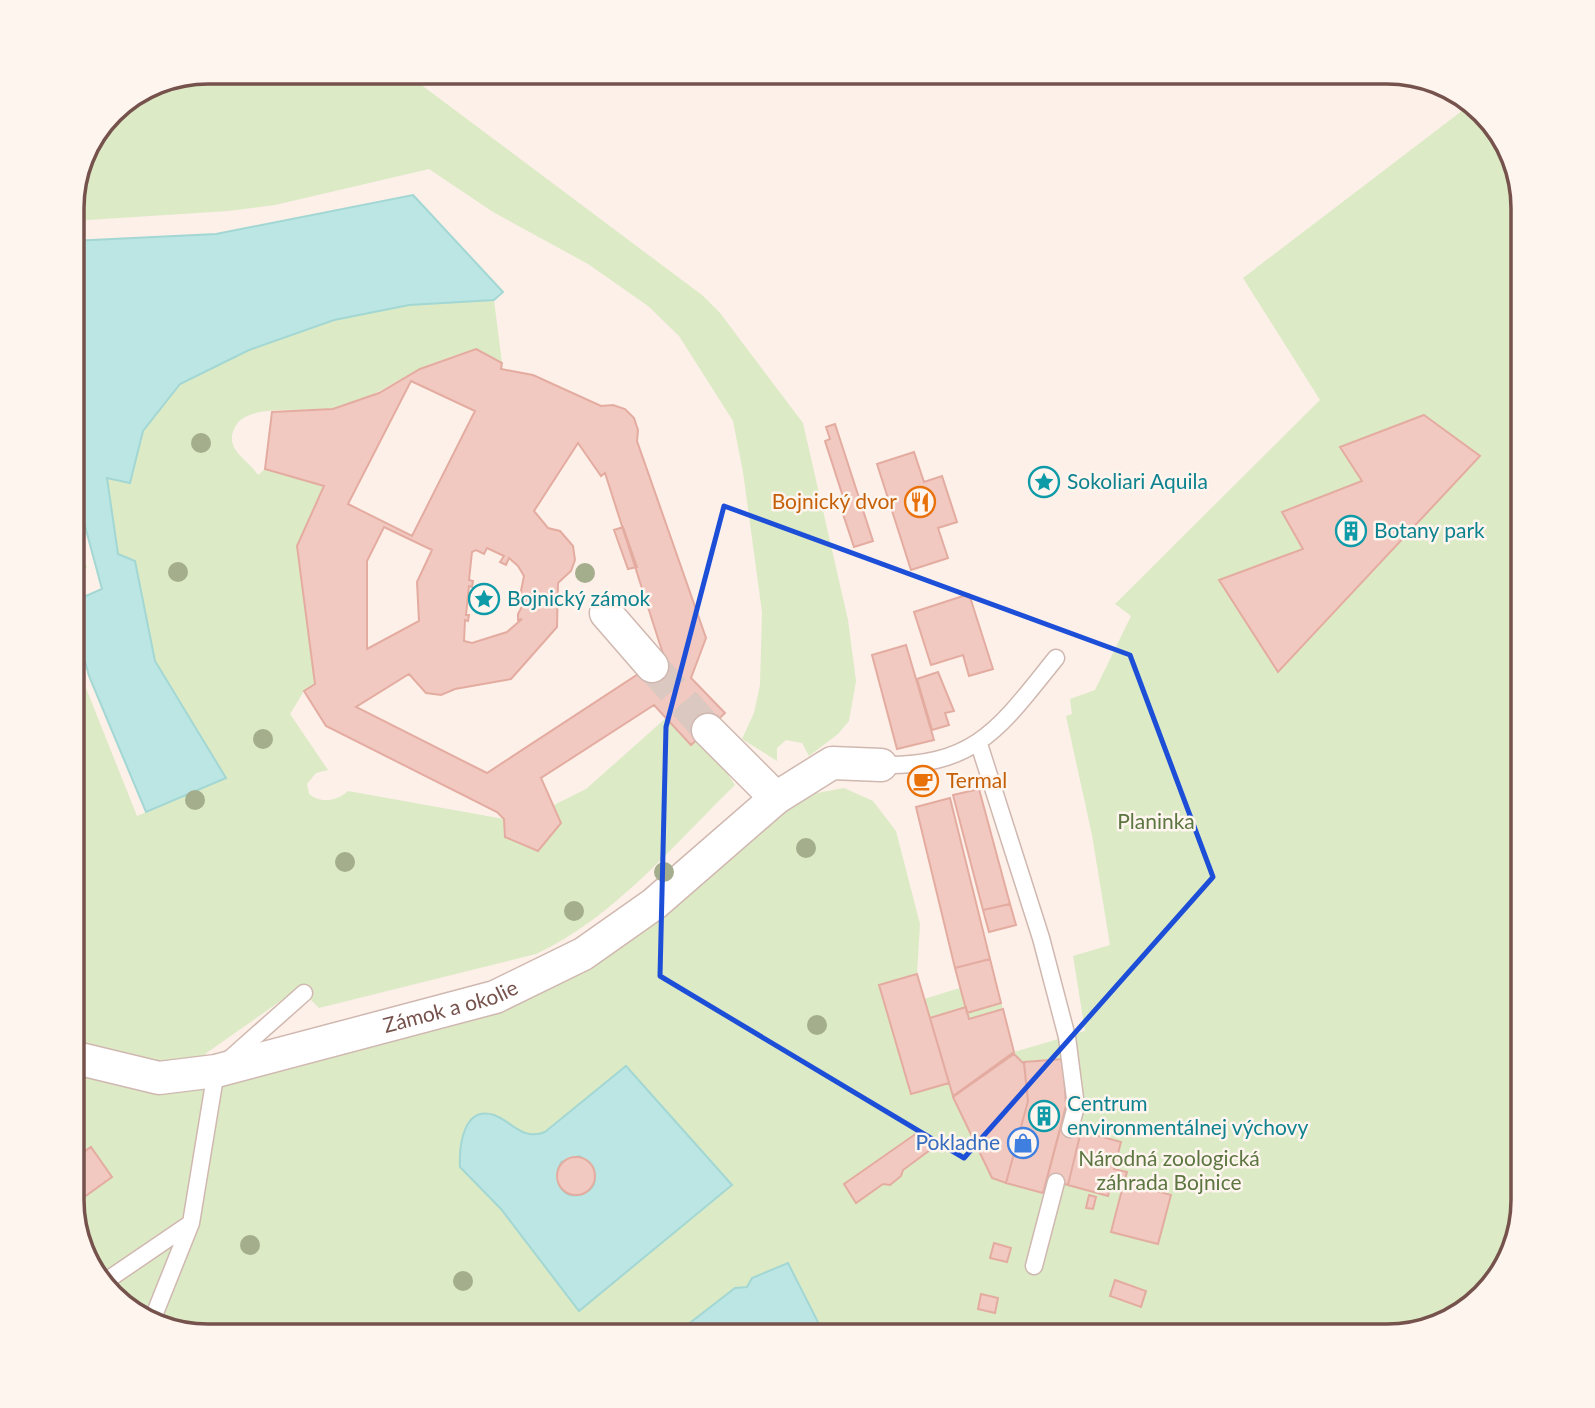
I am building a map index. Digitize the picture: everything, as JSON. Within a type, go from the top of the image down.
[{"type":"street","points":[[606,613],[652,666]]},
{"type":"street","points":[[708,730],[767,789]]},
{"type":"street","name":"Zámok a okolie","points":[[84,1060],[159,1078],[216,1071],[495,997],[583,954],[654,904],[767,789],[832,763],[881,765]]},
{"type":"lane","points":[[881,765],[916,766],[979,744],[1003,724],[1056,658]]},
{"type":"lane","points":[[979,744],[1041,938],[1067,1037],[1076,1106],[1070,1129]]},
{"type":"lane","points":[[155,1312],[191,1223],[216,1071],[304,993]]},
{"type":"lane","points":[[1034,1266],[1056,1182]]},
{"type":"lane","points":[[111,1277],[191,1223]]},
{"type":"highlighted area","points":[[724,506],[1130,655],[1213,877],[964,1158],[660,976],[666,727]]},
{"type":"green space","points":[[208,84],[420,84],[702,295],[720,313],[803,423],[848,620],[856,681],[849,721],[838,734],[809,756],[802,743],[786,740],[777,748],[777,761],[742,739],[754,713],[760,685],[762,612],[743,472],[733,421],[679,336],[648,306],[588,264],[493,212],[429,169],[275,205],[228,211],[84,220],[84,200],[93,161],[120,120],[153,97],[176,88]]},
{"type":"green space","points":[[1463,110],[1475,120],[1498,153],[1507,176],[1511,200],[1511,1208],[1502,1247],[1475,1288],[1434,1315],[1395,1324],[200,1324],[161,1315],[120,1288],[93,1247],[84,1208],[84,683],[137,816],[226,778],[155,661],[135,561],[118,555],[106,478],[130,483],[143,431],[180,384],[249,350],[334,320],[409,305],[494,300],[502,363],[476,349],[427,366],[344,406],[252,414],[242,419],[232,435],[235,448],[258,475],[265,469],[324,486],[315,684],[304,691],[290,714],[328,770],[316,773],[307,784],[309,794],[329,800],[348,791],[504,819],[505,837],[538,851],[561,823],[554,805],[586,789],[666,718],[691,745],[702,735],[735,785],[617,900],[564,939],[536,954],[319,1008],[299,988],[205,1054],[229,1083],[512,1004],[801,796],[844,788],[873,801],[896,831],[920,924],[917,974],[924,999],[960,988],[990,959],[1014,1052],[1085,1031],[1073,956],[1110,945],[1092,835],[1066,716],[1072,714],[1070,699],[1095,690],[1131,616],[1115,604],[1320,400],[1243,278]]},
{"type":"water","points":[[413,195],[503,292],[494,300],[409,305],[334,320],[249,350],[180,384],[143,431],[130,483],[107,478],[118,554],[135,561],[155,661],[226,778],[146,812],[89,676],[84,657],[84,597],[102,589],[84,522],[84,240],[216,234]]},
{"type":"water","points":[[626,1066],[732,1185],[579,1311],[501,1209],[460,1167],[462,1139],[469,1122],[475,1116],[494,1115],[530,1134],[545,1132]],"holes":[[[579,1156],[592,1169],[595,1181],[593,1186],[582,1194],[568,1194],[558,1181],[561,1162]]]},
{"type":"water","points":[[788,1263],[819,1324],[688,1324],[735,1288],[747,1287],[752,1278]]},
{"type":"building","points":[[476,349],[502,363],[501,369],[533,375],[601,406],[613,405],[625,409],[634,418],[638,430],[637,441],[706,638],[691,678],[725,713],[691,745],[654,705],[541,778],[561,823],[538,851],[505,837],[504,819],[497,812],[326,726],[304,691],[315,684],[297,546],[324,486],[265,469],[272,412],[333,409],[379,393],[420,369]],"holes":[[[411,381],[475,411],[412,536],[348,504]],[[578,443],[601,476],[605,473],[664,657],[487,773],[356,707],[409,674],[426,693],[441,695],[455,689],[511,679],[557,627],[558,583],[571,571],[575,560],[573,546],[560,531],[548,528],[534,511]],[[384,527],[432,550],[417,582],[419,621],[367,649],[367,561]],[[487,548],[504,556],[500,562],[506,565],[509,558],[518,566],[524,576],[520,596],[527,597],[518,614],[518,620],[522,619],[507,632],[472,643],[464,641],[465,620],[468,621],[469,615],[466,615],[469,586],[472,587],[473,581],[469,580],[472,552],[476,550],[484,554]]]},
{"type":"building","name":"Botany park","points":[[1424,415],[1480,456],[1278,672],[1219,580],[1303,549],[1282,512],[1362,481],[1340,447]]},
{"type":"building","points":[[835,424],[873,541],[854,547],[842,511],[847,509],[825,441],[830,439],[826,427]]},
{"type":"building","name":"Bojnický dvor","points":[[914,452],[924,482],[942,476],[957,522],[938,528],[948,558],[911,570],[877,464]]},
{"type":"building","points":[[623,527],[637,567],[628,569],[614,530]]},
{"type":"building","points":[[969,594],[993,669],[969,676],[963,655],[931,665],[914,612]]},
{"type":"building","points":[[906,645],[934,740],[897,749],[872,655]]},
{"type":"building","points":[[938,672],[954,711],[945,713],[949,725],[932,730],[917,679]]},
{"type":"building","points":[[979,789],[1010,904],[983,910],[953,795]]},
{"type":"building","points":[[950,798],[990,959],[955,968],[916,807]]},
{"type":"building","points":[[1010,904],[1016,925],[989,932],[983,910]]},
{"type":"building","points":[[990,959],[1001,1003],[967,1013],[955,968]]},
{"type":"building","points":[[917,974],[949,1083],[911,1094],[879,985]]},
{"type":"building","points":[[966,1007],[969,1019],[1003,1009],[1014,1052],[953,1096],[930,1018]]},
{"type":"building","points":[[1014,1054],[1024,1064],[1028,1101],[1006,1183],[992,1178],[953,1097]]},
{"type":"building","name":"Centrum environmentálnej výchovy","points":[[1063,1059],[1066,1106],[1043,1193],[1006,1183],[1028,1101],[1024,1062]]},
{"type":"building","points":[[1061,1126],[1081,1131],[1068,1185],[1047,1179]]},
{"type":"building","points":[[1081,1131],[1121,1142],[1114,1169],[1127,1172],[1124,1182],[1112,1180],[1108,1196],[1068,1185]]},
{"type":"building","points":[[917,1133],[930,1150],[903,1170],[901,1176],[890,1185],[883,1184],[856,1203],[844,1184]]},
{"type":"building","points":[[91,1147],[112,1177],[84,1197],[84,1152]]},
{"type":"building","points":[[576,1157],[590,1162],[595,1176],[590,1190],[576,1195],[562,1190],[557,1176],[562,1162]]},
{"type":"building","points":[[1124,1182],[1171,1195],[1158,1244],[1111,1232]]},
{"type":"building","points":[[1089,1195],[1096,1197],[1093,1209],[1086,1208]]},
{"type":"building","points":[[994,1243],[1011,1248],[1007,1262],[990,1258]]},
{"type":"building","points":[[1115,1280],[1146,1291],[1141,1307],[1110,1296]]},
{"type":"building","points":[[981,1294],[998,1298],[995,1313],[978,1309]]},
{"type":"tunnel","points":[[652,666],[708,730]]},
{"type":"place","name":"Sokoliari Aquila","points":[[1044,482]]},
{"type":"place","name":"Bojnický dvor","points":[[920,502]]},
{"type":"place","name":"Botany park","points":[[1351,531]]},
{"type":"place","name":"Bojnický zámok","points":[[484,599]]},
{"type":"place","name":"Termal","points":[[923,781]]},
{"type":"place","name":"Centrum environmentálnej výchovy","points":[[1044,1116]]},
{"type":"place","name":"Pokladne","points":[[1023,1143]]},
{"type":"park label","name":"Planinka","points":[[1156,822]]},
{"type":"park label","name":"Národná zoologická záhrada Bojnice","points":[[1169,1171]]}]
